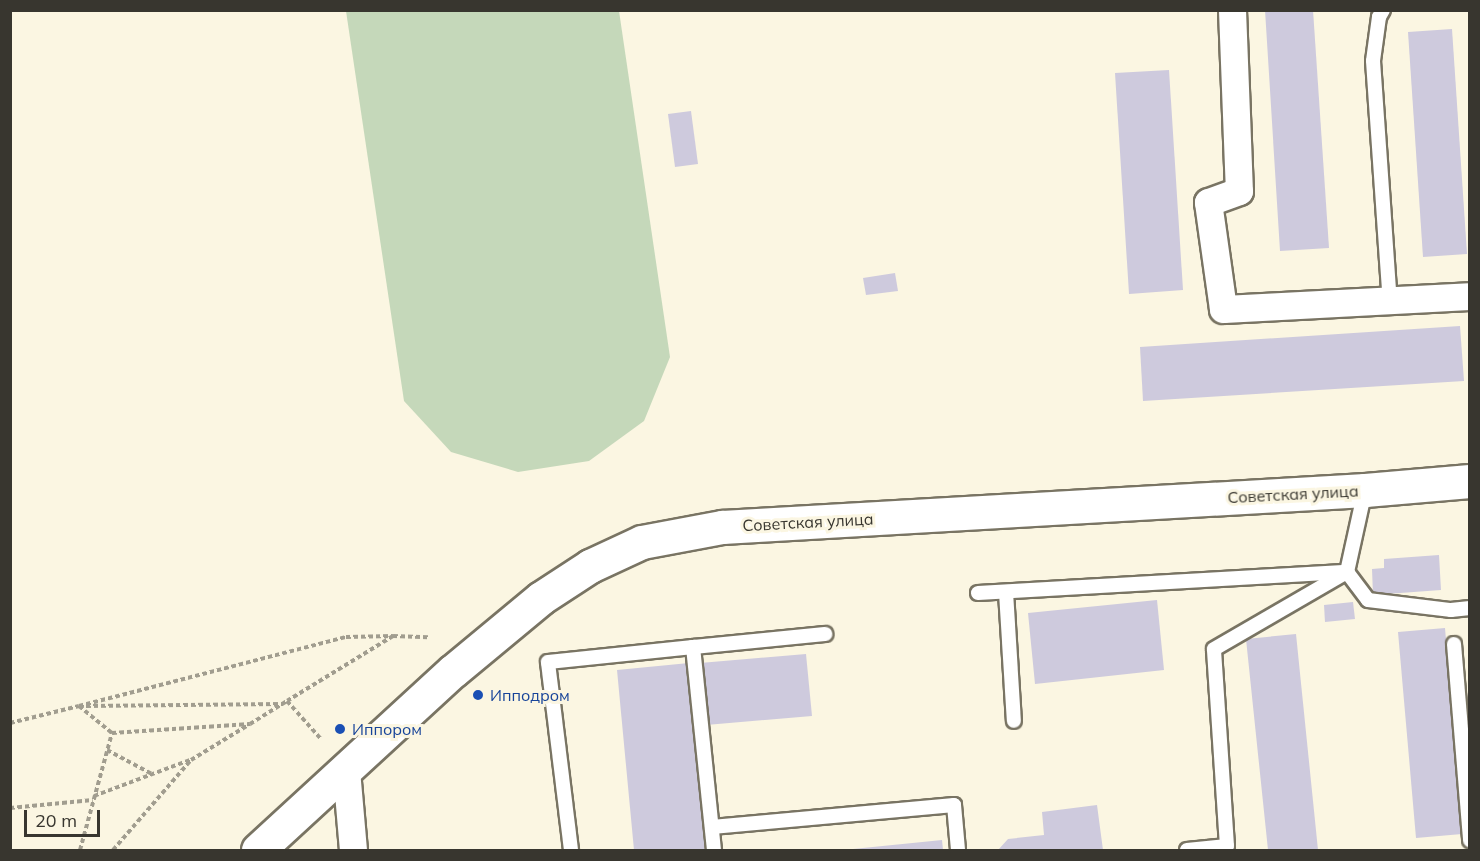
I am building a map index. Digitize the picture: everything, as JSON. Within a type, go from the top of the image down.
[{"type":"main road","name":"Советская улица","points":[[258,850],[453,671],[541,598],[590,566],[642,542],[722,526],[1365,490],[1470,481]]},
{"type":"street","points":[[1232,10],[1239,191],[1208,202],[1223,309],[1470,296]]},
{"type":"street","points":[[346,770],[353,850]]},
{"type":"lane","points":[[1383,10],[1379,17],[1373,62],[1390,302]]},
{"type":"lane","points":[[1187,850],[1227,846],[1214,649],[1347,572],[1365,490]]},
{"type":"lane","points":[[978,593],[1347,572]]},
{"type":"lane","points":[[1347,572],[1368,600],[1451,610],[1470,608]]},
{"type":"lane","points":[[1005,592],[1014,721]]},
{"type":"lane","points":[[571,850],[548,662],[825,634]]},
{"type":"lane","points":[[1454,644],[1470,840]]},
{"type":"lane","points":[[693,647],[714,850]]},
{"type":"lane","points":[[711,827],[954,805],[958,850]]},
{"type":"path","points":[[10,808],[94,798],[191,760],[393,636]]},
{"type":"path","points":[[10,723],[346,638],[428,637]]},
{"type":"path","points":[[79,706],[285,702],[321,739]]},
{"type":"path","points":[[79,706],[112,733],[250,724]]},
{"type":"path","points":[[80,850],[112,733]]},
{"type":"path","points":[[107,750],[152,775]]},
{"type":"path","points":[[113,850],[191,760]]},
{"type":"green space","points":[[346,11],[619,11],[670,357],[644,421],[589,461],[518,472],[451,452],[404,401]]},
{"type":"building","points":[[1265,10],[1313,10],[1329,248],[1280,251]]},
{"type":"building","points":[[1452,29],[1467,254],[1423,257],[1408,32]]},
{"type":"building","points":[[1169,70],[1183,290],[1129,294],[1115,73]]},
{"type":"building","points":[[691,111],[698,164],[675,167],[668,114]]},
{"type":"building","points":[[895,273],[898,291],[866,295],[863,278]]},
{"type":"building","points":[[1460,326],[1464,381],[1143,401],[1140,347]]},
{"type":"building","points":[[1439,555],[1441,590],[1373,595],[1372,569],[1384,568],[1384,559]]},
{"type":"building","points":[[1157,600],[1164,670],[1035,684],[1028,613]]},
{"type":"building","points":[[1353,602],[1355,619],[1325,622],[1324,605]]},
{"type":"building","points":[[1445,628],[1462,834],[1416,838],[1398,632]]},
{"type":"building","points":[[1296,634],[1318,850],[1268,850],[1246,639]]},
{"type":"building","points":[[806,654],[812,716],[706,725],[700,663]]},
{"type":"building","points":[[689,663],[707,850],[634,850],[617,670]]},
{"type":"building","points":[[1097,805],[1103,850],[998,850],[1008,839],[1044,835],[1042,812]]},
{"type":"building","points":[[942,840],[943,850],[853,850],[853,849]]},
{"type":"place","name":"Ипподром","points":[[478,695]]},
{"type":"place","name":"Иппором","points":[[340,729]]}]
